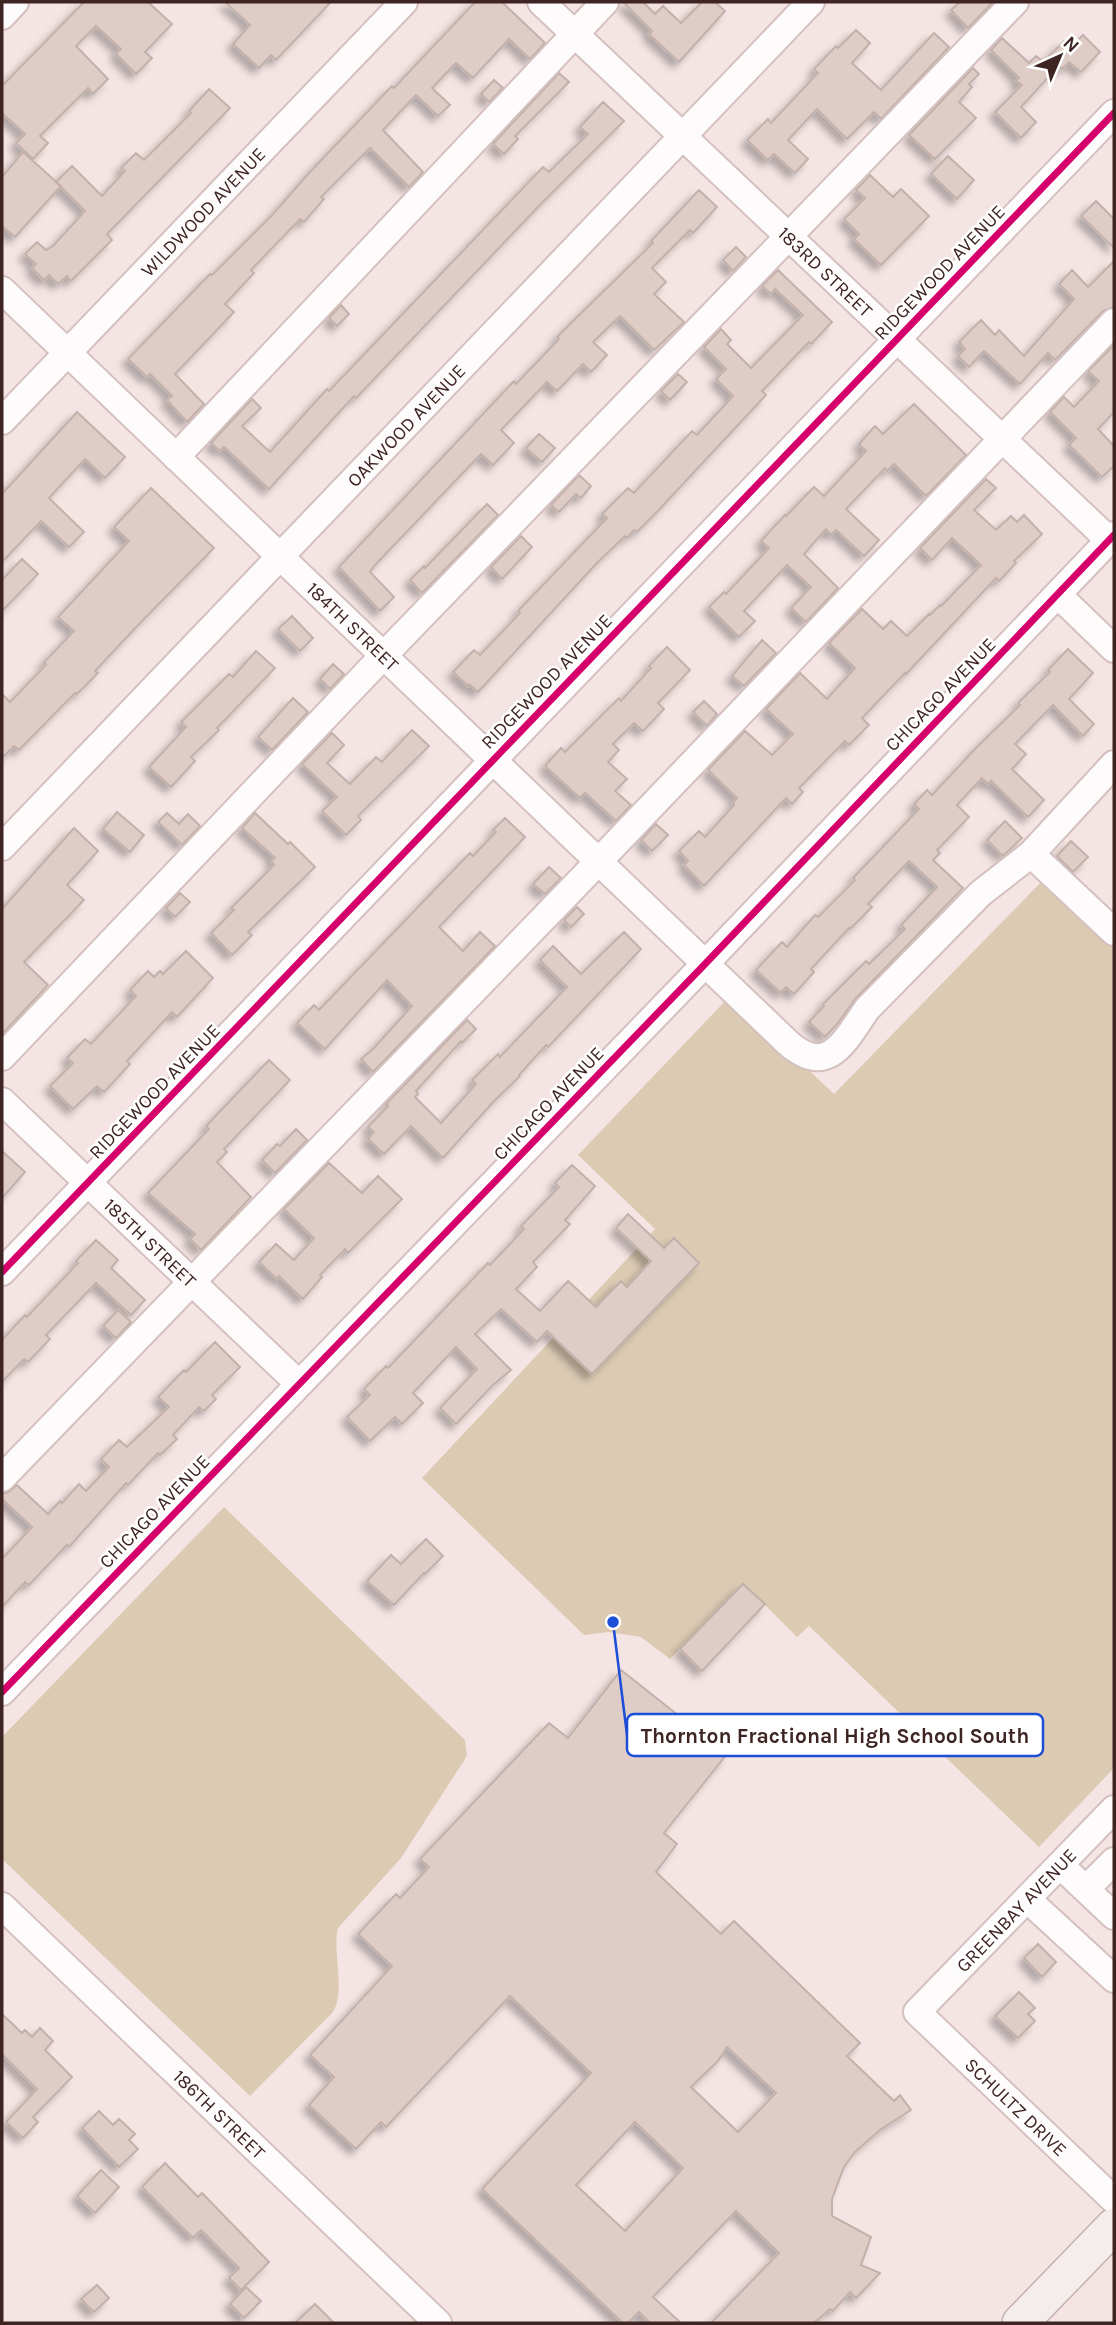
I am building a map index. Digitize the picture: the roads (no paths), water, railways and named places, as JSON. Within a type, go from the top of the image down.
[{"type":"main road","points":[[1020,2323],[1114,2226]]},
{"type":"street","points":[[2,16],[15,2]]},
{"type":"street","name":"WILDWOOD AVENUE","points":[[2,421],[404,2]]},
{"type":"street","name":"183RD STREET","points":[[541,2],[1002,439],[1112,538]]},
{"type":"street","points":[[176,457],[605,2]]},
{"type":"street","name":"OAKWOOD AVENUE","points":[[2,847],[811,2]]},
{"type":"street","points":[[2,1057],[787,235],[1015,2]]},
{"type":"street","name":"RIDGEWOOD AVENUE","points":[[2,1272],[1114,113]]},
{"type":"street","name":"184TH STREET","points":[[2,290],[797,1051],[806,1056],[828,1056],[840,1047],[854,1031],[867,1009],[981,893],[1031,854]]},
{"type":"street","points":[[2,1478],[599,861],[1114,322]]},
{"type":"street","name":"CHICAGO AVENUE","points":[[2,1692],[1112,538]]},
{"type":"street","points":[[1058,595],[1114,649]]},
{"type":"street","points":[[1114,764],[1031,854],[1114,932]]},
{"type":"street","name":"185TH STREET","points":[[2,1101],[298,1383]]},
{"type":"street","name":"GREENBAY AVENUE","points":[[917,2012],[1114,1809]]},
{"type":"street","points":[[1086,1889],[1114,1861]]},
{"type":"street","points":[[1060,1864],[1114,1916]]},
{"type":"street","points":[[1027,1899],[1114,1979]]},
{"type":"street","name":"186TH STREET","points":[[2,1906],[438,2323]]},
{"type":"street","name":"SCHULTZ DRIVE","points":[[917,2012],[1114,2200]]},
{"type":"place","name":"Thornton Fractional High School South","points":[[613,1622]]}]
